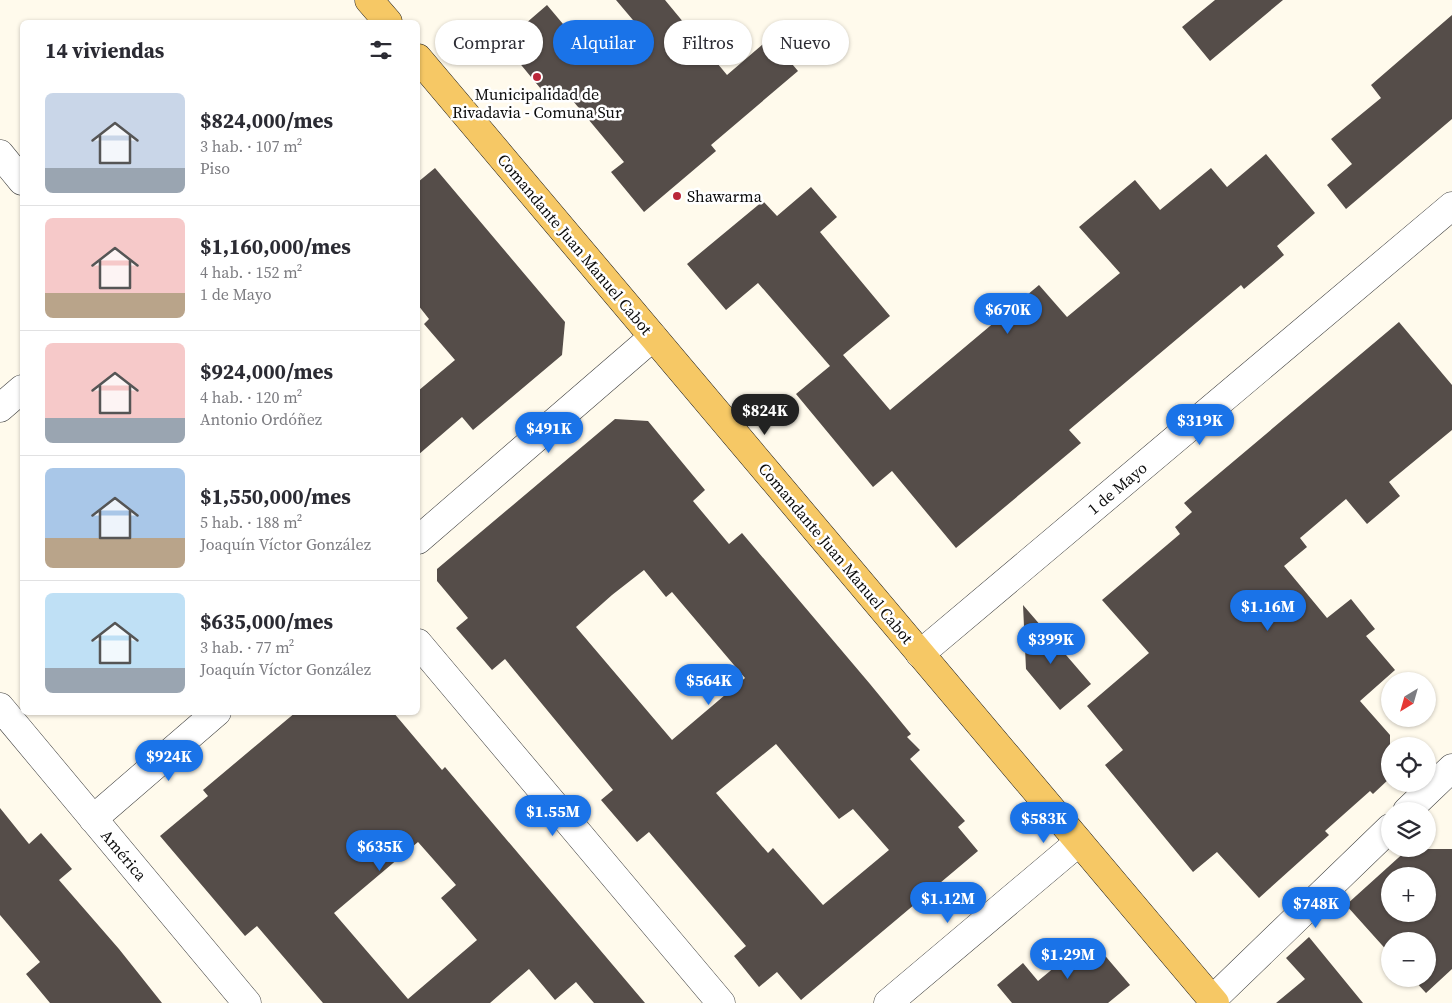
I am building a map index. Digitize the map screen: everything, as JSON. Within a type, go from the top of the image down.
[{"type":"main road","points":[[369,0],[386,20]]},
{"type":"main road","name":"Comandante Juan Manuel Cabot","points":[[420,60],[1214,1001]]},
{"type":"street","points":[[0,154],[20,179]]},
{"type":"street","name":"1 de Mayo","points":[[920,654],[1452,206]]},
{"type":"street","points":[[420,538],[653,337]]},
{"type":"street","points":[[0,408],[20,391]]},
{"type":"street","points":[[420,645],[721,1003]]},
{"type":"street","name":"América","points":[[0,707],[247,1003]]},
{"type":"street","points":[[94,819],[214,715]]},
{"type":"street","points":[[1416,802],[1452,768]]},
{"type":"street","points":[[1214,1001],[1381,837]]},
{"type":"street","points":[[888,1003],[1079,842]]},
{"type":"building","points":[[616,0],[665,0],[682,20],[664,20],[664,65],[719,65],[727,75],[739,65],[752,65],[752,53],[762,45],[762,65],[793,65],[798,71],[711,145],[716,151],[644,212],[611,172],[624,162],[563,89],[550,100],[521,65],[543,65],[543,20],[530,20],[547,5],[560,20],[553,20],[553,65],[654,65],[654,20],[633,20]]},
{"type":"building","points":[[1215,0],[1283,0],[1210,61],[1182,27]]},
{"type":"building","points":[[1452,15],[1452,119],[1346,209],[1327,185],[1352,164],[1331,139],[1381,98],[1371,85]]},
{"type":"building","points":[[1266,154],[1315,213],[1277,246],[1284,255],[1244,289],[1241,285],[1069,430],[1081,443],[956,548],[892,471],[873,487],[796,394],[830,366],[758,283],[726,310],[687,264],[763,201],[777,216],[811,187],[837,217],[820,232],[890,316],[843,355],[890,410],[1039,285],[1067,317],[1120,273],[1079,227],[1135,180],[1160,210],[1211,168],[1227,187]]},
{"type":"building","points":[[435,168],[565,322],[562,355],[473,430],[462,417],[420,453],[420,389],[455,360],[424,324],[429,319],[420,308],[420,180]]},
{"type":"building","points":[[1399,322],[1452,385],[1452,430],[1389,482],[1400,496],[1367,524],[1346,499],[1300,538],[1307,547],[1284,566],[1327,618],[1351,599],[1375,629],[1366,636],[1395,670],[1393,672],[1381,672],[1381,682],[1360,701],[1390,737],[1381,737],[1381,786],[1373,794],[1370,791],[1325,831],[1329,835],[1259,898],[1217,852],[1193,872],[1105,765],[1123,750],[1087,706],[1149,653],[1102,600],[1180,534],[1175,527],[1192,512],[1184,503]]},
{"type":"building","points":[[615,419],[648,421],[705,490],[693,501],[729,544],[742,533],[911,734],[907,737],[920,750],[910,759],[965,821],[958,827],[978,851],[801,1000],[777,972],[759,987],[734,956],[746,946],[649,832],[637,842],[601,800],[613,790],[505,659],[492,670],[456,628],[468,618],[437,581],[437,569]],"holes":[[[644,570],[666,597],[672,592],[745,678],[672,740],[576,627]],[[776,744],[839,819],[853,809],[889,850],[823,905],[773,848],[768,853],[716,793]]]},
{"type":"building","points":[[1023,605],[1091,684],[1060,710],[1026,669]]},
{"type":"building","points":[[292,715],[396,715],[442,770],[445,767],[645,1003],[594,1003],[576,982],[555,1000],[529,969],[490,1003],[323,1003],[257,926],[245,936],[160,836],[208,796],[203,790]],"holes":[[[418,842],[456,885],[441,898],[477,940],[408,999],[334,913]]]},
{"type":"building","points":[[0,808],[29,844],[41,833],[72,869],[59,880],[119,949],[162,1003],[50,1003],[26,974],[40,962],[0,915]]},
{"type":"building","points":[[1436,849],[1452,849],[1452,969],[1436,984],[1436,932],[1381,932],[1381,944],[1346,905],[1381,873],[1381,922],[1436,922],[1436,867],[1388,867],[1399,857],[1436,857]]},
{"type":"building","points":[[1309,937],[1363,1003],[1276,1003],[1305,979],[1286,958]]},
{"type":"building","points":[[1090,938],[1130,985],[1108,1003],[1012,1003],[997,985],[1023,963],[1038,981]]},
{"type":"building","points":[[1420,987],[1432,987],[1426,993]]},
{"type":"place","name":"Municipalidad de Rivadavia - Comuna Sur","points":[[537,77]]},
{"type":"place","name":"Shawarma","points":[[677,196]]}]
